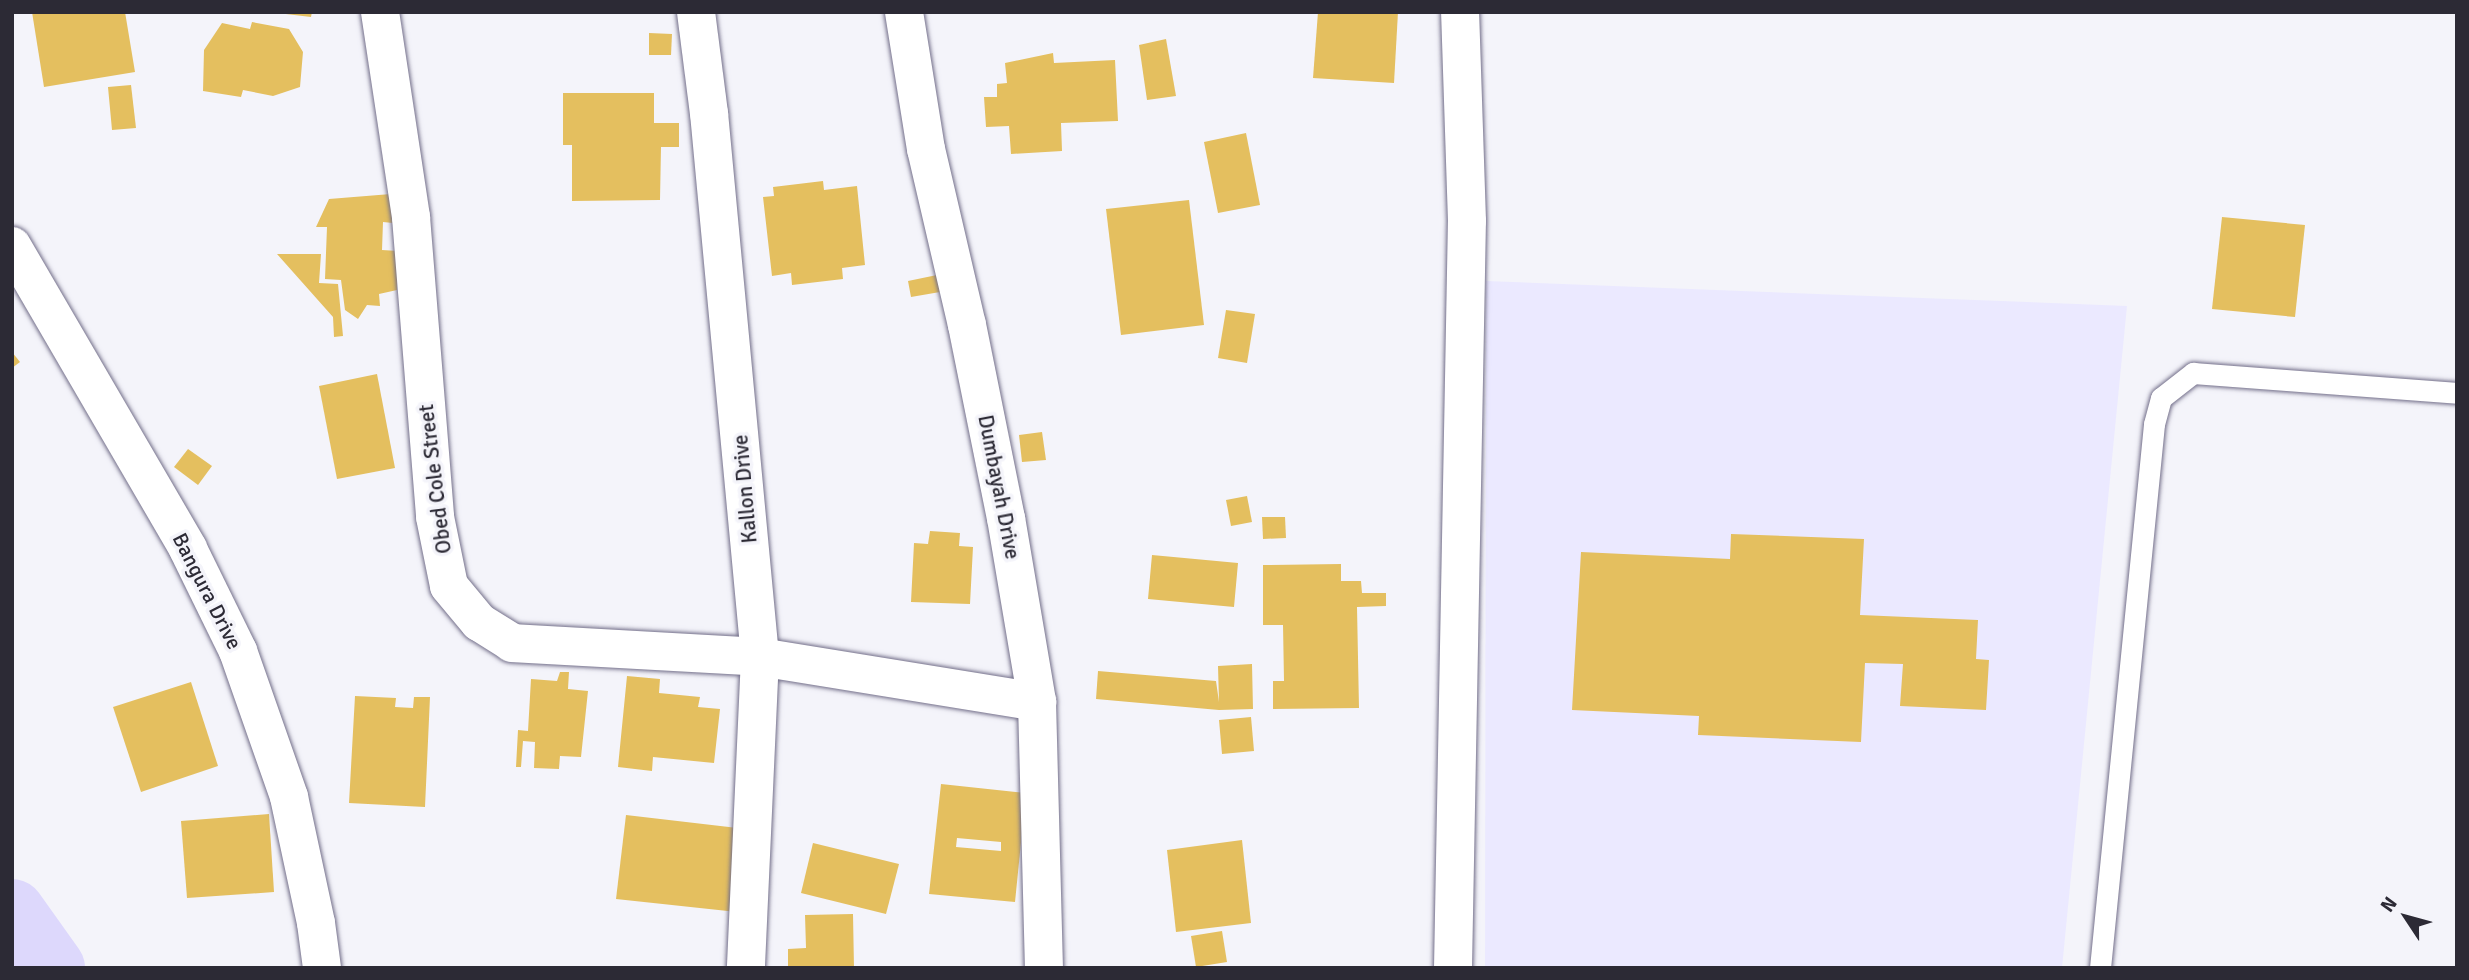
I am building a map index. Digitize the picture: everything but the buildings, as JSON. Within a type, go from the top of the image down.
[{"type":"street","name":"Obed Cole Street","points":[[380,12],[411,217],[435,517],[449,586],[479,622],[512,643],[760,657],[1037,702]]},
{"type":"street","name":"Kallon Drive","points":[[696,12],[709,113],[760,657],[746,968]]},
{"type":"street","name":"Dumbayah Drive","points":[[904,12],[926,149],[975,363],[1006,518],[1037,702],[1044,968]]},
{"type":"street","points":[[1453,968],[1467,221],[1460,12]]},
{"type":"street","name":"Bangura Drive","points":[[12,246],[188,549],[239,651],[289,797],[316,923],[321,968]]},
{"type":"lane","points":[[2100,968],[2154,424],[2161,398],[2193,373],[2457,393]]},
{"type":"shaded area","points":[[1486,281],[2127,306],[2062,968],[1485,968]]},
{"type":"waterway","points":[[12,912],[52,968]]}]
